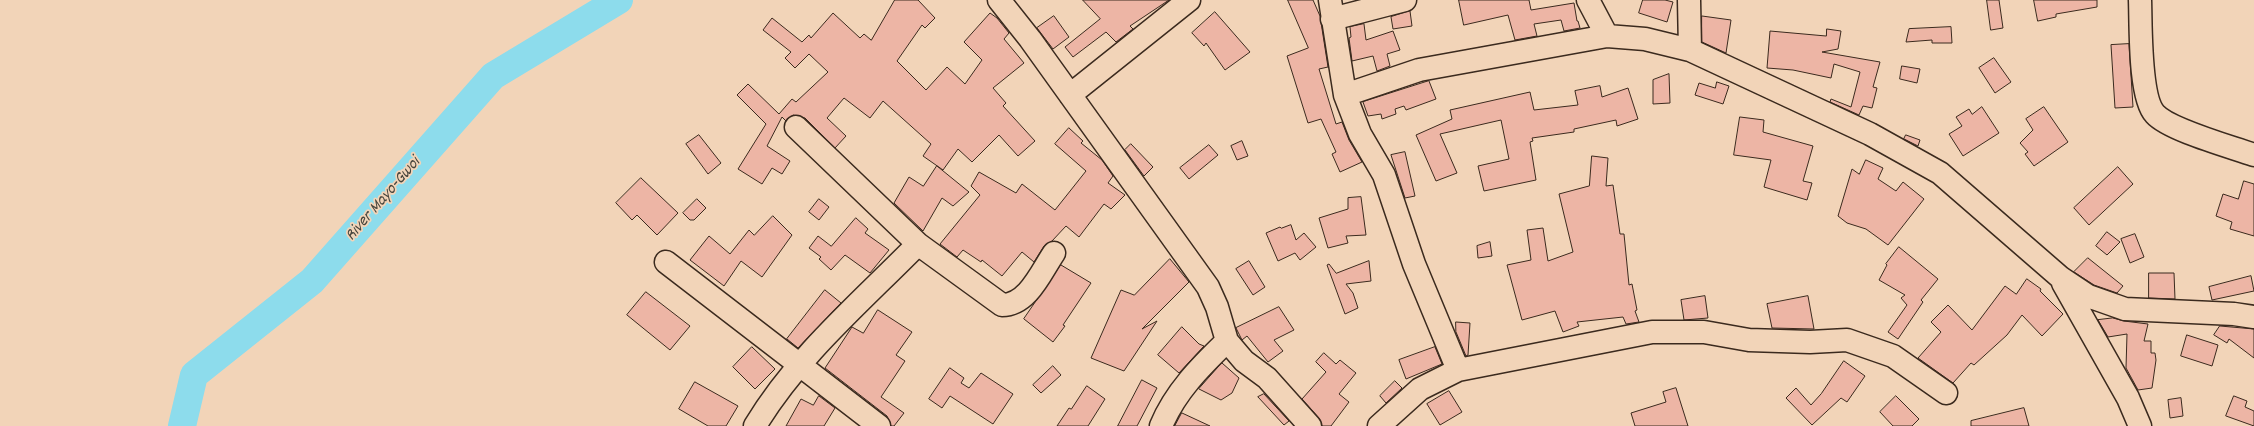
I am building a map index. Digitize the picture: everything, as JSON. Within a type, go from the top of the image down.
[{"type":"street","points":[[999,0],[1070,95],[1208,287],[1217,307],[1227,340],[1244,361],[1267,378],[1310,426]]},
{"type":"street","points":[[1070,95],[1189,0]]},
{"type":"street","points":[[1405,0],[1331,9],[1345,95],[1360,134],[1384,175],[1414,264],[1458,370]]},
{"type":"street","points":[[1588,0],[1607,36]]},
{"type":"street","points":[[1689,0],[1690,50]]},
{"type":"street","points":[[2140,0],[2145,94],[2155,114],[2174,126],[2254,155]]},
{"type":"street","points":[[1345,95],[1419,70],[1607,36],[1645,39],[1690,50],[1870,134],[1940,173],[2060,278],[2088,296],[2125,309],[2234,314],[2254,317]]},
{"type":"street","points":[[796,127],[918,244],[1002,305],[1013,305],[1023,299],[1054,253]]},
{"type":"street","points":[[755,426],[769,403],[799,364],[918,244]]},
{"type":"street","points":[[666,262],[879,426]]},
{"type":"street","points":[[2060,278],[2128,398],[2140,426]]},
{"type":"street","points":[[1379,426],[1420,389],[1458,370],[1652,332],[1704,332],[1749,340],[1810,342],[1847,340],[1893,356],[1946,393]]},
{"type":"street","points":[[1161,426],[1166,413],[1192,376],[1227,340]]},
{"type":"building","points":[[895,0],[918,0],[935,18],[925,28],[922,25],[897,61],[926,90],[947,67],[965,84],[982,60],[964,42],[990,13],[997,18],[1009,33],[1004,39],[1024,63],[993,88],[1006,103],[1003,106],[1035,141],[1018,156],[999,135],[972,162],[958,149],[943,170],[923,156],[931,144],[883,101],[870,118],[844,98],[827,118],[846,136],[835,148],[805,118],[793,115],[786,121],[782,117],[767,146],[790,161],[782,174],[772,168],[762,184],[738,169],[766,124],[737,95],[748,84],[779,114],[792,99],[796,102],[828,72],[809,54],[795,68],[785,58],[791,52],[763,30],[772,18],[802,42],[809,35],[811,38],[833,13],[860,38],[864,34],[871,40]]},
{"type":"building","points":[[1083,0],[1169,0],[1130,26],[1133,29],[1116,42],[1106,32],[1073,57],[1065,47],[1100,19]]},
{"type":"building","points":[[1288,0],[1313,0],[1320,16],[1328,67],[1319,69],[1336,124],[1342,122],[1349,140],[1362,162],[1340,172],[1332,154],[1336,152],[1321,119],[1308,123],[1287,56],[1308,48]]},
{"type":"building","points":[[1459,0],[1529,0],[1531,10],[1574,3],[1577,21],[1580,28],[1564,31],[1561,20],[1534,24],[1537,36],[1515,40],[1508,15],[1464,25]]},
{"type":"building","points":[[1643,0],[1665,0],[1673,2],[1667,22],[1639,13]]},
{"type":"building","points":[[1987,0],[1999,0],[2003,28],[1991,30]]},
{"type":"building","points":[[2034,0],[2097,0],[2097,7],[2056,14],[2056,17],[2038,21]]},
{"type":"building","points":[[1410,11],[1412,26],[1393,29],[1391,17]]},
{"type":"building","points":[[1215,12],[1250,52],[1225,70],[1206,43],[1204,46],[1192,33]]},
{"type":"building","points":[[1054,16],[1069,37],[1053,49],[1037,28]]},
{"type":"building","points":[[1702,16],[1731,20],[1726,53],[1702,42]]},
{"type":"building","points":[[1364,24],[1366,40],[1393,31],[1400,50],[1387,54],[1390,66],[1377,71],[1373,56],[1352,61],[1349,38],[1351,37],[1350,27]]},
{"type":"building","points":[[1951,27],[1952,43],[1932,43],[1932,40],[1906,42],[1909,29]]},
{"type":"building","points":[[1827,29],[1841,31],[1838,49],[1822,52],[1880,62],[1873,87],[1877,88],[1872,108],[1863,106],[1859,115],[1830,102],[1831,99],[1851,107],[1860,72],[1834,64],[1831,78],[1793,70],[1767,68],[1770,31],[1826,36]]},
{"type":"building","points":[[2129,44],[2133,107],[2115,108],[2111,45]]},
{"type":"building","points":[[1994,58],[2011,82],[1995,93],[1979,68]]},
{"type":"building","points":[[1902,66],[1920,69],[1917,83],[1900,79]]},
{"type":"building","points":[[1669,74],[1670,103],[1653,104],[1653,80]]},
{"type":"building","points":[[1429,81],[1436,99],[1406,110],[1404,106],[1395,109],[1396,114],[1382,119],[1381,114],[1368,116],[1363,102]]},
{"type":"building","points":[[1717,82],[1729,86],[1723,104],[1695,95],[1699,83],[1715,88]]},
{"type":"building","points":[[1600,86],[1602,97],[1628,88],[1638,119],[1617,126],[1616,120],[1574,129],[1574,132],[1532,138],[1533,141],[1530,142],[1536,180],[1484,191],[1478,166],[1509,159],[1501,120],[1440,134],[1457,173],[1436,181],[1416,135],[1452,119],[1450,110],[1530,92],[1534,110],[1578,105],[1575,91]]},
{"type":"building","points":[[1982,107],[1999,133],[1963,156],[1949,134],[1962,126],[1956,117],[1969,109],[1972,114]]},
{"type":"building","points":[[2044,107],[2068,142],[2034,166],[2025,154],[2028,152],[2020,143],[2033,130],[2026,119]]},
{"type":"building","points":[[1740,117],[1764,120],[1763,132],[1813,146],[1803,181],[1812,183],[1807,200],[1764,187],[1771,160],[1734,155]]},
{"type":"building","points":[[1069,128],[1083,141],[1081,143],[1102,160],[1113,176],[1108,183],[1125,195],[1111,209],[1104,204],[1079,237],[1066,226],[1052,241],[1044,246],[1034,262],[1022,252],[1002,276],[982,260],[981,262],[963,250],[957,257],[940,244],[980,195],[971,186],[979,172],[1016,193],[1022,184],[1055,210],[1086,171],[1055,144]]},
{"type":"building","points":[[699,135],[721,163],[708,174],[686,144]]},
{"type":"building","points":[[1906,135],[1920,140],[1918,146],[1904,139]]},
{"type":"building","points":[[1242,141],[1248,156],[1237,160],[1231,146]]},
{"type":"building","points":[[1131,144],[1153,167],[1144,176],[1125,150]]},
{"type":"building","points":[[1209,145],[1218,155],[1189,179],[1180,168]]},
{"type":"building","points":[[1405,152],[1415,196],[1405,198],[1391,155]]},
{"type":"building","points":[[1592,156],[1608,158],[1606,186],[1613,185],[1620,234],[1624,234],[1629,285],[1632,284],[1637,310],[1635,311],[1639,322],[1626,324],[1623,317],[1577,322],[1579,326],[1563,332],[1555,311],[1522,320],[1507,265],[1531,260],[1527,230],[1543,228],[1548,261],[1573,252],[1559,194],[1589,186]]},
{"type":"building","points":[[1866,160],[1883,168],[1878,179],[1896,191],[1903,182],[1924,199],[1888,245],[1866,229],[1847,223],[1838,216],[1852,169],[1859,174]]},
{"type":"building","points":[[937,166],[969,192],[953,206],[942,198],[923,231],[894,203],[909,177],[923,186]]},
{"type":"building","points":[[2118,167],[2133,184],[2089,225],[2074,208]]},
{"type":"building","points":[[641,178],[678,213],[657,235],[637,215],[632,220],[616,203]]},
{"type":"building","points":[[2244,181],[2254,184],[2254,236],[2230,229],[2232,222],[2216,216],[2223,194],[2238,199]]},
{"type":"building","points":[[1361,197],[1366,235],[1346,236],[1348,243],[1328,248],[1319,218],[1348,209],[1348,198]]},
{"type":"building","points":[[697,199],[706,208],[694,220],[690,220],[683,213]]},
{"type":"building","points":[[819,199],[829,207],[819,220],[809,212]]},
{"type":"building","points":[[773,216],[792,235],[762,277],[741,261],[724,286],[690,260],[709,236],[730,254],[749,230],[754,235]]},
{"type":"building","points":[[856,218],[868,229],[865,233],[889,250],[870,273],[845,255],[831,270],[819,259],[821,257],[809,248],[818,236],[831,246]]},
{"type":"building","points":[[1291,225],[1296,240],[1304,233],[1316,247],[1300,260],[1295,253],[1278,261],[1266,233],[1280,227]]},
{"type":"building","points":[[2107,232],[2120,242],[2107,255],[2096,246]]},
{"type":"building","points":[[2135,234],[2144,257],[2130,263],[2121,239]]},
{"type":"building","points":[[1490,242],[1492,256],[1478,258],[1477,246]]},
{"type":"building","points":[[1899,247],[1938,279],[1921,300],[1923,302],[1898,339],[1888,332],[1907,305],[1901,298],[1905,295],[1879,280],[1887,265],[1886,264]]},
{"type":"building","points":[[2088,258],[2123,286],[2117,293],[2094,285],[2074,272]]},
{"type":"building","points":[[1170,259],[1189,282],[1142,329],[1157,321],[1124,371],[1091,358],[1121,290],[1134,295]]},
{"type":"building","points":[[1249,261],[1265,287],[1253,295],[1236,269]]},
{"type":"building","points":[[1369,261],[1371,281],[1346,284],[1353,293],[1358,308],[1345,314],[1327,265],[1329,264],[1336,273]]},
{"type":"building","points":[[1061,265],[1091,283],[1063,325],[1065,326],[1053,342],[1024,319]]},
{"type":"building","points":[[2149,273],[2174,273],[2175,299],[2149,298]]},
{"type":"building","points":[[2251,276],[2254,291],[2212,300],[2209,287]]},
{"type":"building","points":[[2027,279],[2041,289],[2040,291],[2063,314],[2042,336],[2022,315],[2007,335],[1974,365],[1971,363],[1953,383],[1918,358],[1941,332],[1931,322],[1948,305],[1972,330],[2005,286],[2016,294]]},
{"type":"building","points":[[825,290],[841,303],[798,348],[787,339]]},
{"type":"building","points":[[646,292],[690,326],[670,350],[627,315]]},
{"type":"building","points":[[1705,296],[1708,318],[1684,320],[1681,300]]},
{"type":"building","points":[[1808,296],[1814,329],[1772,328],[1767,304]]},
{"type":"building","points":[[1279,307],[1294,330],[1274,340],[1283,351],[1268,362],[1247,336],[1242,340],[1236,328]]},
{"type":"building","points":[[878,310],[912,332],[896,355],[905,361],[881,397],[904,413],[894,426],[891,426],[887,416],[825,368],[852,327],[863,333]]},
{"type":"building","points":[[2113,318],[2148,324],[2144,341],[2151,341],[2151,353],[2155,353],[2156,360],[2152,388],[2138,390],[2126,368],[2127,334],[2108,337],[2098,320]]},
{"type":"building","points":[[1456,322],[1470,323],[1468,355],[1466,356],[1456,332]]},
{"type":"building","points":[[2220,326],[2254,329],[2254,358],[2229,339],[2227,343],[2214,335]]},
{"type":"building","points":[[1182,327],[1199,344],[1204,346],[1179,373],[1158,355]]},
{"type":"building","points":[[2187,335],[2218,345],[2212,366],[2181,356]]},
{"type":"building","points":[[752,347],[775,369],[755,389],[733,367]]},
{"type":"building","points":[[1435,347],[1442,364],[1406,379],[1399,360]]},
{"type":"building","points":[[1324,353],[1336,364],[1340,360],[1356,373],[1339,394],[1349,402],[1331,426],[1322,426],[1319,418],[1302,399],[1326,372],[1316,362]]},
{"type":"building","points":[[1844,361],[1865,376],[1847,402],[1841,398],[1812,425],[1786,398],[1796,388],[1811,405],[1821,394]]},
{"type":"building","points":[[1222,363],[1239,378],[1232,393],[1221,400],[1199,389]]},
{"type":"building","points":[[1053,366],[1061,375],[1041,393],[1033,385]]},
{"type":"building","points":[[950,368],[964,378],[961,383],[969,388],[981,373],[1013,394],[993,424],[950,396],[942,408],[929,399]]},
{"type":"building","points":[[1142,380],[1157,388],[1137,426],[1118,426]]},
{"type":"building","points":[[1395,381],[1402,388],[1386,403],[1380,396]]},
{"type":"building","points":[[695,382],[738,406],[726,426],[708,426],[679,409]]},
{"type":"building","points":[[1087,386],[1105,399],[1088,426],[1057,426],[1069,408],[1071,409]]},
{"type":"building","points":[[1676,388],[1688,426],[1635,426],[1631,413],[1666,402],[1663,392]]},
{"type":"building","points":[[1449,391],[1462,412],[1440,425],[1427,404]]},
{"type":"building","points":[[1264,394],[1289,421],[1284,425],[1258,397]]},
{"type":"building","points":[[819,396],[835,408],[824,426],[786,426],[801,399],[813,405]]},
{"type":"building","points":[[1896,396],[1919,419],[1912,426],[1893,426],[1880,412]]},
{"type":"building","points":[[2234,396],[2247,401],[2245,407],[2254,411],[2254,426],[2226,416]]},
{"type":"building","points":[[2181,398],[2183,416],[2170,418],[2168,400]]},
{"type":"building","points":[[2024,408],[2029,426],[1971,426],[1971,421]]},
{"type":"building","points":[[1182,413],[1210,426],[1175,426]]},
{"type":"waterway","name":"River Mayo-Gwoi","points":[[182,426],[194,375],[312,281],[493,76],[619,0]]}]
